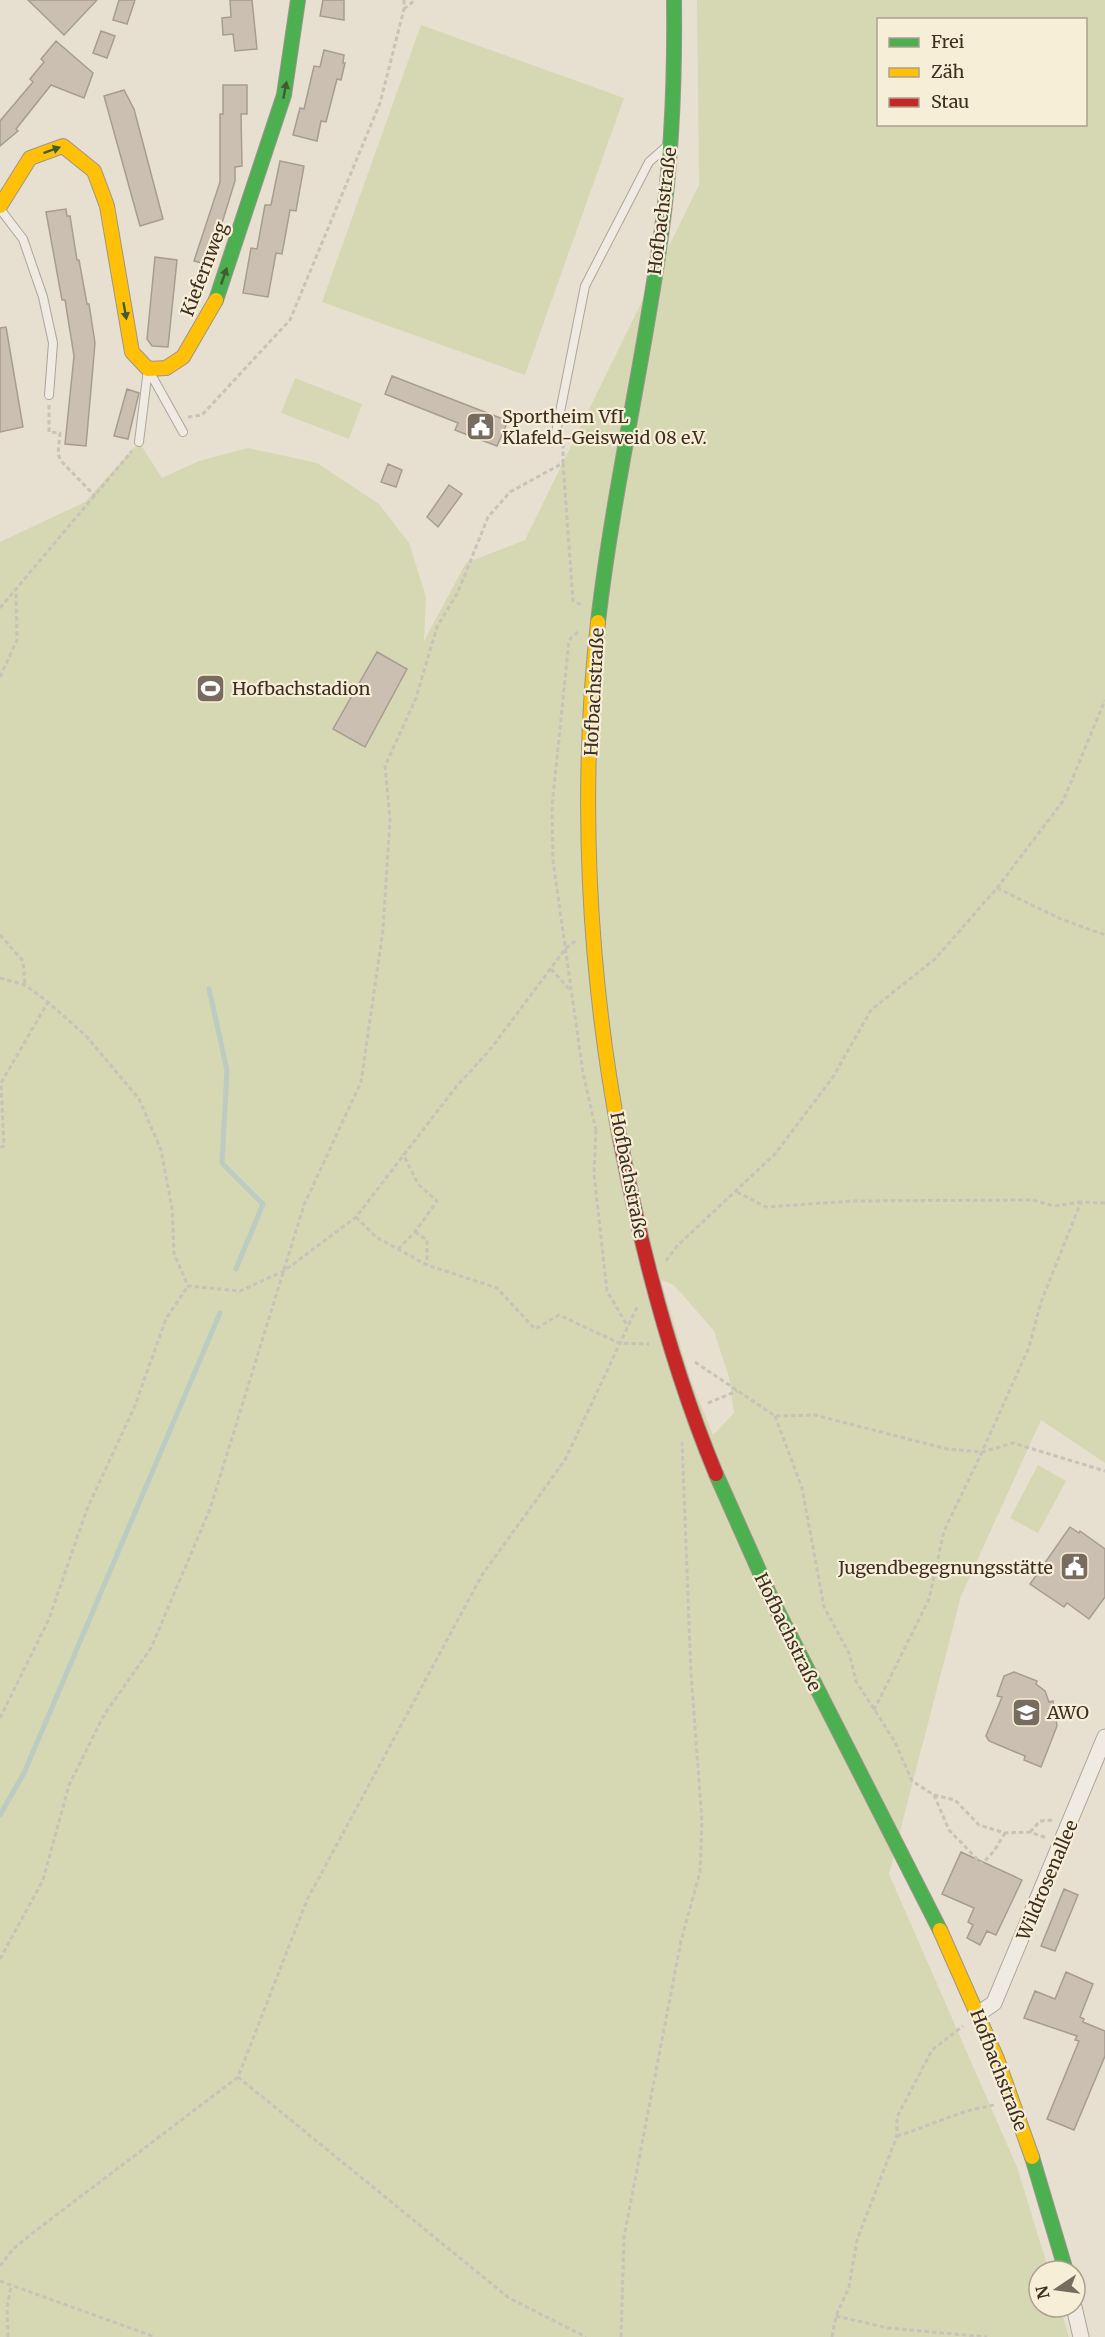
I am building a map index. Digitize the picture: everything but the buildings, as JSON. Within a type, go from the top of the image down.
[{"type":"street","name":"Kiefernweg","points":[[148,369],[166,368],[183,357],[215,302],[285,95],[298,0]]},
{"type":"street","name":"Hofbachstraße","points":[[674,0],[675,75],[667,194],[606,553],[599,612],[590,772],[590,858],[603,1032],[619,1131],[651,1279],[692,1409],[748,1552],[943,1937],[978,2014],[1014,2103],[1063,2259]]},
{"type":"street","points":[[0,207],[30,158],[63,146],[94,171],[107,206],[132,351],[148,369]]},
{"type":"street","name":"Wildrosenallee","points":[[978,2014],[994,2003],[1105,1737]]},
{"type":"street","points":[[1077,2319],[1082,2337]]},
{"type":"lane","points":[[559,432],[585,286],[649,162],[671,142]]},
{"type":"lane","points":[[0,207],[23,239],[43,297],[53,343],[48,394]]},
{"type":"lane","points":[[148,369],[183,432]]},
{"type":"lane","points":[[139,442],[148,369]]},
{"type":"path","points":[[176,419],[202,415],[290,320],[380,103],[404,9],[404,0]]},
{"type":"path","points":[[404,9],[415,0]]},
{"type":"path","points":[[48,394],[49,432],[60,433],[58,454],[61,461],[95,496]]},
{"type":"path","points":[[559,432],[573,601],[599,612],[569,640],[557,738],[552,807],[553,861],[584,1073],[596,1130],[594,1174],[608,1291],[627,1325]]},
{"type":"path","points":[[0,608],[139,442]]},
{"type":"path","points":[[0,1959],[43,1880],[69,1785],[104,1715],[151,1648],[210,1509],[304,1205],[361,1082],[384,930],[390,819],[386,766],[416,698],[437,627],[458,592],[488,517],[510,492],[563,463]]},
{"type":"path","points":[[0,677],[16,640],[16,588]]},
{"type":"path","points":[[0,2266],[13,2249],[33,2232],[238,2077],[307,1899],[483,1575],[565,1460],[627,1325],[651,1279],[677,1246],[775,1154],[833,1077],[871,1010],[935,958],[997,888],[1063,801],[1105,700]]},
{"type":"path","points":[[997,888],[1061,919],[1105,935]]},
{"type":"path","points":[[0,935],[23,961],[25,985]]},
{"type":"path","points":[[188,1286],[240,1291],[284,1271],[356,1217],[456,1087],[489,1051],[566,948]]},
{"type":"path","points":[[550,969],[572,992]]},
{"type":"path","points":[[0,978],[25,985],[48,1002],[87,1037],[139,1099],[161,1150],[172,1208],[174,1253],[188,1286]]},
{"type":"path","points":[[0,1148],[4,1146],[1,1083],[48,1002]]},
{"type":"path","points":[[596,1130],[619,1131]]},
{"type":"path","points":[[398,1249],[415,1232],[437,1202],[418,1184],[403,1154]]},
{"type":"path","points":[[737,1191],[766,1207],[854,1201],[1032,1200],[1054,1206],[1081,1202],[1105,1203]]},
{"type":"path","points":[[874,1710],[928,1599],[944,1531],[1029,1347],[1041,1302],[1081,1202]]},
{"type":"path","points":[[356,1217],[376,1237],[427,1265],[497,1288],[535,1329],[559,1315],[619,1343]]},
{"type":"path","points":[[415,1232],[427,1240],[427,1265]]},
{"type":"path","points":[[0,1718],[49,1619],[87,1509],[134,1408],[166,1319],[188,1286]]},
{"type":"path","points":[[692,1409],[737,1391],[776,1416],[815,1415],[947,1449],[982,1452],[1013,1443],[1105,1471]]},
{"type":"path","points":[[776,1416],[802,1488],[824,1607],[849,1653],[856,1681],[895,1742],[912,1781],[934,1796],[955,1800],[979,1825],[1005,1833],[1030,1832],[1062,1844]]},
{"type":"path","points":[[621,2337],[624,2237],[681,1941],[700,1872],[702,1821],[690,1662],[680,1447],[683,1438]]},
{"type":"path","points":[[934,1796],[949,1830],[982,1864],[994,1851],[1005,1833]]},
{"type":"path","points":[[1030,1832],[1040,1821],[1072,1820]]},
{"type":"path","points":[[832,2337],[836,2316],[849,2287],[857,2240],[897,2136],[897,2117],[932,2050],[978,2014]]},
{"type":"path","points":[[238,2077],[509,2298],[586,2337]]},
{"type":"path","points":[[897,2136],[930,2126],[971,2109],[1014,2103]]},
{"type":"path","points":[[0,2281],[155,2337]]},
{"type":"path","points":[[8,2337],[7,2308],[11,2286]]},
{"type":"path","points":[[836,2316],[888,2328],[987,2337]]},
{"type":"green space","points":[[697,0],[1105,0],[1105,1463],[1041,1420],[961,1596],[889,1874],[1017,2167],[1045,2259],[1027,2259],[1027,2319],[1064,2319],[1069,2337],[0,2337],[0,542],[85,502],[139,442],[162,478],[199,461],[248,448],[317,463],[379,504],[409,543],[426,597],[424,641],[466,563],[525,540],[699,185]],"holes":[[[661,1280],[674,1285],[714,1331],[729,1378],[734,1413],[713,1435],[691,1381]]]},
{"type":"green space","points":[[421,25],[624,98],[525,375],[322,302]]},
{"type":"green space","points":[[295,378],[362,404],[349,439],[281,413]]},
{"type":"green space","points":[[1038,1465],[1066,1481],[1038,1533],[1010,1518]]},
{"type":"waterway","points":[[209,989],[227,1070],[222,1163],[263,1204],[236,1269]]},
{"type":"waterway","points":[[0,1815],[24,1773],[220,1313]]},
{"type":"traffic: fast","points":[[216,300],[284,95],[298,0]]},
{"type":"traffic: fast","points":[[598,622],[604,573],[654,284],[665,206],[672,118],[674,0]]},
{"type":"traffic: fast","points":[[716,1474],[773,1602],[940,1930]]},
{"type":"traffic: fast","points":[[1032,2157],[1062,2259]]},
{"type":"traffic: slow","points":[[0,206],[30,158],[63,146],[94,171],[107,206],[132,352],[148,369],[166,368],[183,357],[216,300]]},
{"type":"traffic: slow","points":[[598,622],[589,751],[590,881],[600,1011],[620,1139]]},
{"type":"traffic: slow","points":[[940,1930],[997,2059],[1032,2157]]},
{"type":"traffic: jam","points":[[620,1139],[659,1309],[685,1392],[716,1474]]},
{"type":"place","name":"Sportheim VfL Klafeld-Geisweid 08 e.V.","points":[[481,426]]},
{"type":"place","name":"Hofbachstadion","points":[[211,688]]},
{"type":"place","name":"Jugendbegegnungsstätte","points":[[1074,1567]]},
{"type":"place","name":"AWO","points":[[1026,1712]]}]
